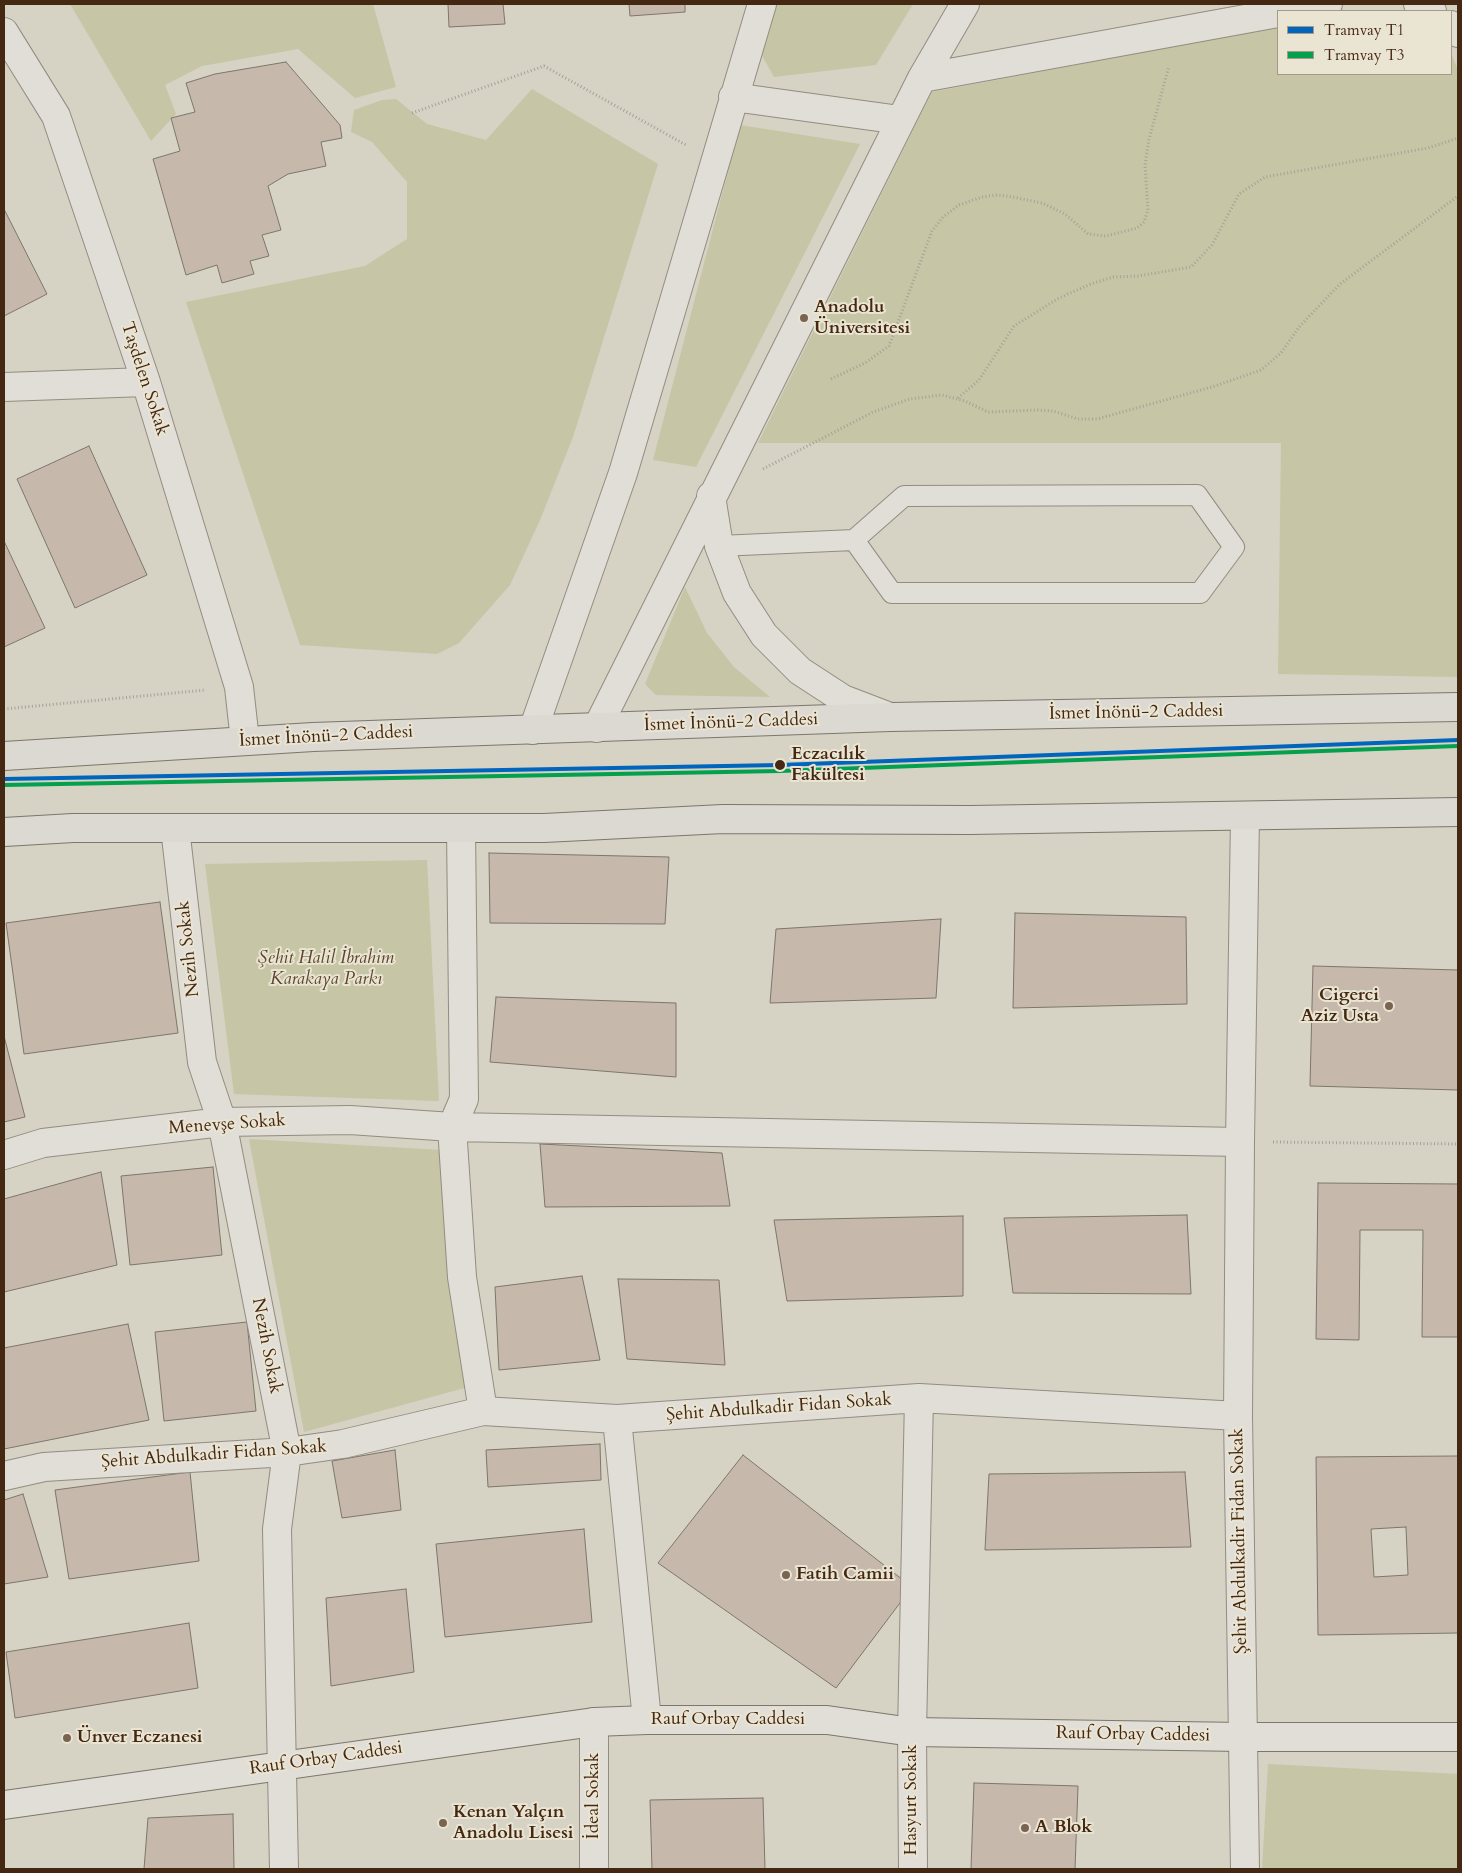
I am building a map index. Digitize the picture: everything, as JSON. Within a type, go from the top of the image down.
[{"type":"main road","name":"İsmet İnönü-2 Caddesi","points":[[4,756],[245,741],[890,717],[1458,707]]},
{"type":"main road","points":[[4,832],[73,828],[544,828],[723,819],[970,820],[1458,812]]},
{"type":"street","points":[[532,730],[623,473],[762,4]]},
{"type":"street","points":[[597,728],[900,120],[965,4]]},
{"type":"street","points":[[1292,10],[1328,4]]},
{"type":"street","points":[[1418,4],[1430,10]]},
{"type":"street","points":[[922,78],[1277,13]]},
{"type":"street","name":"Taşdelen Sokak","points":[[4,32],[56,116],[146,382],[239,687],[245,741]]},
{"type":"street","points":[[733,97],[900,120]]},
{"type":"street","points":[[4,387],[146,382]]},
{"type":"street","points":[[711,496],[719,546],[737,592],[760,628],[800,671],[842,699],[890,717]]},
{"type":"street","points":[[1238,1416],[1245,816]]},
{"type":"street","name":"Nezih Sokak","points":[[176,828],[202,1062],[222,1122],[287,1452],[277,1529],[284,1869]]},
{"type":"street","points":[[461,828],[464,1099],[452,1127],[462,1276],[483,1411]]},
{"type":"street","name":"Menevşe Sokak","points":[[4,1155],[43,1143],[222,1122],[350,1120],[452,1127],[1240,1142]]},
{"type":"street","name":"Şehit Abdulkadir Fidan Sokak","points":[[4,1476],[44,1467],[287,1452],[343,1444],[483,1411],[617,1419],[919,1398],[1238,1416],[1245,1869]]},
{"type":"street","name":"Hasyurt Sokak","points":[[913,1869],[912,1732],[919,1398]]},
{"type":"street","points":[[617,1419],[647,1720]]},
{"type":"street","name":"Rauf Orbay Caddesi","points":[[4,1805],[594,1722],[647,1720],[827,1720],[912,1732],[1243,1737],[1458,1737]]},
{"type":"street","name":"İdeal Sokak","points":[[594,1722],[594,1869]]},
{"type":"lane","points":[[719,546],[854,540],[904,496],[1197,494],[1234,547],[1200,593],[892,594],[854,540]]},
{"type":"path","points":[[832,379],[864,363],[888,346],[932,231],[943,217],[959,206],[982,197],[998,195],[1013,197],[1042,204],[1065,214],[1088,234],[1106,236],[1137,228],[1144,222],[1148,210],[1145,165],[1149,140],[1179,31]]},
{"type":"path","points":[[412,113],[544,66],[714,161]]},
{"type":"path","points":[[958,399],[979,380],[1014,326],[1059,298],[1090,284],[1113,277],[1138,276],[1191,267],[1212,245],[1239,194],[1265,177],[1428,148],[1458,138]]},
{"type":"path","points":[[761,470],[873,412],[910,399],[942,395],[958,399],[988,412],[1014,413],[1038,410],[1053,411],[1078,419],[1097,419],[1212,387],[1262,370],[1281,353],[1299,327],[1340,284],[1458,196]]},
{"type":"path","points":[[4,709],[239,687]]},
{"type":"path","points":[[1240,1142],[1458,1144]]},
{"type":"green space","points":[[70,4],[373,4],[396,87],[355,98],[298,49],[202,66],[165,85],[176,114],[151,141]]},
{"type":"green space","points":[[776,4],[913,4],[876,65],[774,77],[759,50]]},
{"type":"green space","points":[[1277,27],[1277,75],[1452,75],[1452,55],[1458,70],[1458,677],[1278,674],[1281,443],[758,443],[932,92]]},
{"type":"green space","points":[[532,89],[658,164],[573,437],[540,520],[510,585],[459,643],[437,654],[300,645],[186,302],[365,266],[407,239],[407,182],[372,142],[351,132],[354,110],[382,100],[396,99],[427,124],[486,140]]},
{"type":"green space","points":[[740,125],[860,144],[696,467],[653,460]]},
{"type":"green space","points":[[685,587],[707,633],[734,667],[770,697],[656,695],[645,684]]},
{"type":"green space","name":"Şehit Halil İbrahim Karakaya Parkı","points":[[427,860],[439,1101],[234,1094],[205,864]]},
{"type":"green space","points":[[249,1139],[441,1150],[479,1384],[304,1432]]},
{"type":"green space","points":[[1268,1764],[1458,1774],[1458,1869],[1262,1869]]},
{"type":"building","points":[[448,4],[503,4],[505,24],[449,27]]},
{"type":"building","points":[[629,4],[685,4],[685,12],[630,16]]},
{"type":"building","points":[[286,62],[340,125],[342,138],[321,142],[326,166],[288,174],[268,186],[281,230],[262,235],[269,256],[250,261],[254,274],[222,283],[217,265],[186,275],[153,159],[180,151],[171,118],[195,112],[186,83],[215,74]]},
{"type":"building","points":[[4,209],[47,294],[4,316]]},
{"type":"building","points":[[89,446],[147,575],[75,608],[17,479]]},
{"type":"building","points":[[4,541],[45,628],[4,647]]},
{"type":"building","points":[[489,853],[669,857],[665,924],[490,923]]},
{"type":"building","points":[[160,902],[178,1033],[24,1054],[6,923]]},
{"type":"building","points":[[1015,913],[1186,917],[1187,1004],[1013,1008]]},
{"type":"building","points":[[941,919],[936,998],[770,1003],[776,929]]},
{"type":"building","points":[[1313,966],[1458,970],[1458,1090],[1310,1086]]},
{"type":"building","points":[[496,997],[676,1003],[676,1077],[490,1062]]},
{"type":"building","points":[[4,1036],[25,1117],[4,1122]]},
{"type":"building","points":[[540,1144],[722,1153],[730,1206],[545,1207]]},
{"type":"building","points":[[213,1167],[222,1255],[130,1265],[121,1176]]},
{"type":"building","points":[[101,1172],[117,1265],[4,1292],[4,1199]]},
{"type":"building","points":[[1318,1183],[1458,1184],[1458,1337],[1422,1337],[1423,1230],[1360,1230],[1359,1340],[1316,1339]]},
{"type":"building","points":[[1187,1215],[1191,1294],[1013,1293],[1004,1218]]},
{"type":"building","points":[[963,1216],[963,1296],[787,1301],[774,1220]]},
{"type":"building","points":[[582,1276],[600,1360],[499,1370],[495,1287]]},
{"type":"building","points":[[618,1279],[719,1280],[725,1365],[627,1359]]},
{"type":"building","points":[[247,1322],[256,1411],[164,1421],[155,1332]]},
{"type":"building","points":[[128,1324],[149,1420],[4,1449],[4,1348]]},
{"type":"building","points":[[600,1444],[601,1480],[488,1487],[486,1450]]},
{"type":"building","points":[[395,1450],[401,1510],[342,1518],[332,1461]]},
{"type":"building","name":"Fatih Camii","points":[[743,1455],[912,1587],[836,1688],[658,1563]]},
{"type":"building","points":[[1458,1456],[1458,1633],[1318,1635],[1316,1457]],"holes":[[[1406,1527],[1408,1575],[1374,1577],[1371,1529]]]},
{"type":"building","points":[[190,1472],[199,1561],[69,1579],[55,1490]]},
{"type":"building","points":[[1185,1472],[1191,1547],[985,1550],[989,1474]]},
{"type":"building","points":[[23,1494],[48,1577],[4,1584],[4,1500]]},
{"type":"building","points":[[584,1529],[592,1622],[445,1637],[436,1544]]},
{"type":"building","points":[[406,1589],[414,1672],[331,1686],[326,1598]]},
{"type":"building","points":[[189,1623],[198,1688],[15,1718],[6,1652]]},
{"type":"building","name":"A Blok","points":[[974,1783],[1078,1786],[1075,1869],[971,1869]]},
{"type":"building","points":[[763,1798],[765,1869],[652,1869],[650,1800]]},
{"type":"building","points":[[233,1814],[234,1869],[144,1869],[148,1818]]},
{"type":"tram line","name":"T1","points":[[4,779],[780,765],[1458,740]]},
{"type":"tram line","name":"T3","points":[[4,785],[780,771],[1458,746]]},
{"type":"place","name":"Anadolu Üniversitesi","points":[[804,318]]},
{"type":"place","name":"Eczacılık Fakültesi","points":[[780,765]]},
{"type":"place","name":"Cigerci Aziz Usta","points":[[1389,1006]]},
{"type":"place","name":"Fatih Camii","points":[[786,1575]]},
{"type":"place","name":"Ünver Eczanesi","points":[[67,1738]]},
{"type":"place","name":"Kenan Yalçın Anadolu Lisesi","points":[[443,1823]]},
{"type":"place","name":"A Blok","points":[[1025,1828]]}]
